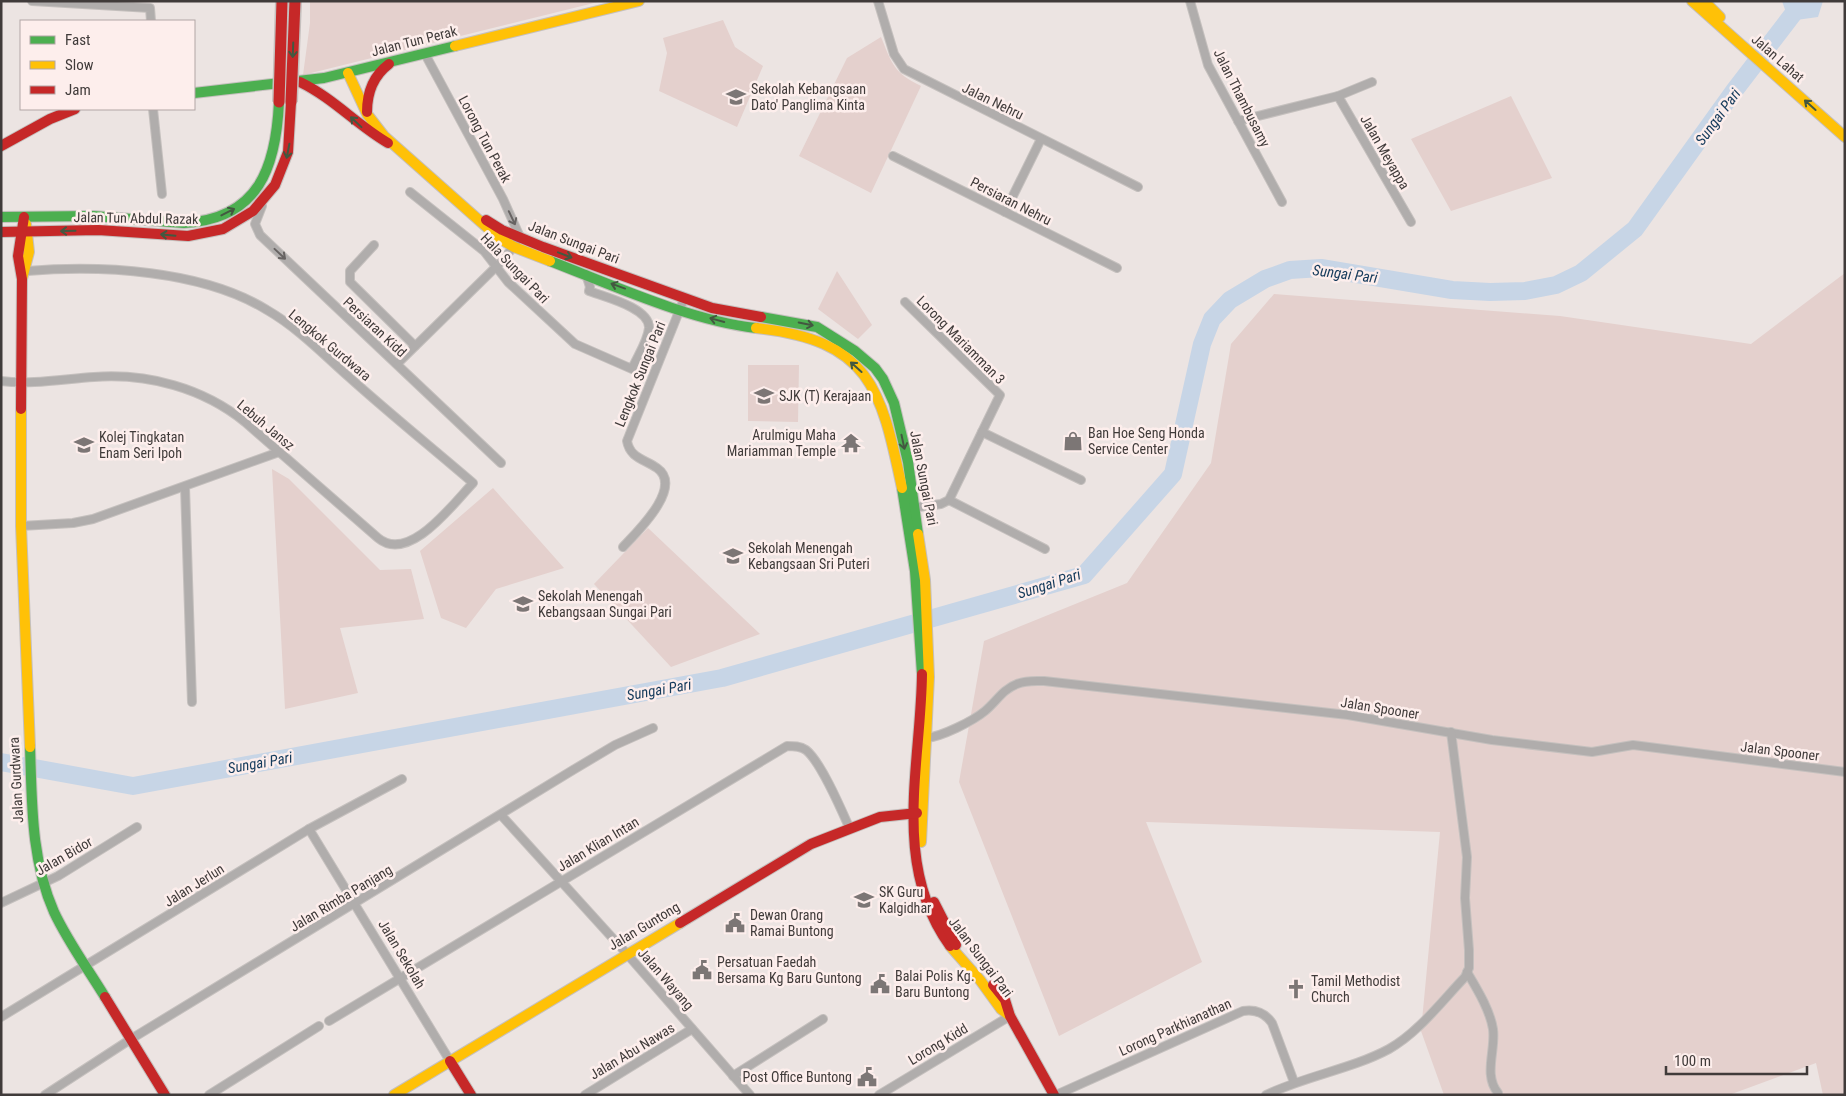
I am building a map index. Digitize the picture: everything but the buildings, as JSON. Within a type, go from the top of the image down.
[{"type":"main road","name":"Jalan Tun Abdul Razak","points":[[1,217],[107,216],[184,223],[211,220],[226,214],[249,197],[266,175],[275,147],[279,102],[282,1]]},
{"type":"main road","name":"Jalan Tun Abdul Razak","points":[[1,232],[107,230],[186,236],[201,235],[228,228],[241,221],[265,200],[280,176],[285,163],[290,137],[295,1]]},
{"type":"main road","name":"Jalan Tun Perak","points":[[195,93],[300,82],[348,73],[639,1]]},
{"type":"main road","name":"Jalan Lahat","points":[[1692,1],[1845,137]]},
{"type":"main road","points":[[1704,1],[1758,59]]},
{"type":"main road","points":[[367,114],[367,97],[370,86],[380,71],[394,61]]},
{"type":"main road","name":"Jalan Sungai Pari","points":[[348,73],[367,114],[378,129],[466,208],[502,230],[517,242],[586,274],[647,296],[720,311],[814,338],[849,360],[866,376],[879,395],[911,508],[922,581],[926,677],[926,738],[916,812]]},
{"type":"main road","points":[[300,82],[326,95],[368,134],[398,147]]},
{"type":"main road","points":[[1,152],[14,141],[50,119],[72,110]]},
{"type":"main road","points":[[1,146],[14,141]]},
{"type":"main road","name":"Jalan Gurdwara","points":[[24,217],[25,275],[21,526],[33,822],[37,863],[42,884],[60,924],[165,1095]]},
{"type":"main road","name":"Jalan Sungai Pari","points":[[517,242],[682,304]]},
{"type":"main road","name":"Jalan Sungai Pari","points":[[926,677],[916,812],[922,854],[929,884],[944,925],[968,959],[1005,1000],[1010,1016],[1055,1095]]},
{"type":"main road","name":"Jalan Guntong","points":[[394,1095],[811,844],[848,827],[880,817],[916,812]]},
{"type":"main road","name":"Jalan Sekolah","points":[[450,1061],[471,1095]]},
{"type":"street","points":[[32,1],[150,8],[151,20]]},
{"type":"street","name":"Jalan Nehru","points":[[878,1],[894,54],[904,69],[1138,186]]},
{"type":"street","name":"Jalan Thambusamy","points":[[1190,1],[1208,65],[1282,202]]},
{"type":"street","name":"Lorong Tun Perak","points":[[425,54],[503,200],[517,242]]},
{"type":"street","points":[[1238,121],[1338,96],[1372,82]]},
{"type":"street","name":"Jalan Meyappa","points":[[1338,96],[1411,222]]},
{"type":"street","points":[[153,110],[162,194]]},
{"type":"street","points":[[1005,212],[1041,139]]},
{"type":"street","name":"Persiaran Nehru","points":[[893,156],[1117,268]]},
{"type":"street","name":"Hala Sungai Pari","points":[[410,192],[484,251],[508,282],[576,344],[632,369],[649,329],[647,319],[641,312]]},
{"type":"street","name":"Persiaran Kidd","points":[[265,200],[256,220],[255,227],[260,235],[501,463]]},
{"type":"street","points":[[397,364],[496,267],[517,242]]},
{"type":"street","points":[[374,245],[350,271],[350,282],[415,346]]},
{"type":"street","name":"Lengkok Gurdwara","points":[[25,275],[154,273],[200,283],[248,300],[266,309],[303,335],[473,483],[443,516],[408,542]]},
{"type":"street","points":[[586,274],[590,287],[588,291],[641,312],[647,296]]},
{"type":"street","name":"Lorong Mariamman 3","points":[[905,302],[1000,395],[982,432]]},
{"type":"street","name":"Lengkok Sungai Pari","points":[[623,547],[656,508],[665,490],[664,475],[658,468],[630,452],[627,441],[682,304]]},
{"type":"street","name":"Lebuh Jansz","points":[[1,381],[22,382],[115,376],[146,378],[202,395],[233,412],[383,542],[395,546],[408,542]]},
{"type":"street","points":[[949,500],[982,432],[1081,480]]},
{"type":"street","points":[[21,526],[82,521],[185,487],[279,452]]},
{"type":"street","points":[[185,487],[192,702]]},
{"type":"street","points":[[911,508],[949,500],[1045,549]]},
{"type":"street","name":"Jalan Spooner","points":[[926,738],[969,721],[985,711],[1007,689],[1030,681],[1348,715],[1492,740],[1592,752],[1633,746],[1845,772]]},
{"type":"street","name":"Jalan Rimba Panjang","points":[[45,1095],[131,1039],[615,745],[653,728]]},
{"type":"street","points":[[1451,732],[1467,857],[1465,898],[1469,950],[1467,972],[1478,991],[1493,1027],[1490,1079],[1498,1093]]},
{"type":"street","name":"Jalan Klian Intan","points":[[329,1021],[787,746],[798,746],[808,751],[830,787],[848,827]]},
{"type":"street","name":"Jalan Jerlun","points":[[1,1017],[309,829],[402,780]]},
{"type":"street","name":"Jalan Wayang","points":[[501,816],[627,954],[750,1095]]},
{"type":"street","name":"Jalan Bidor","points":[[1,904],[42,884],[137,827]]},
{"type":"street","name":"Jalan Sekolah","points":[[309,829],[450,1061]]},
{"type":"street","points":[[1266,1095],[1294,1082],[1374,1056],[1390,1048],[1408,1035],[1434,1010],[1467,972]]},
{"type":"street","name":"Lorong Parkhianathan","points":[[1055,1095],[1243,1010],[1251,1010],[1267,1016],[1272,1023],[1294,1082]]},
{"type":"street","name":"Lorong Kidd","points":[[879,1095],[1010,1016]]},
{"type":"street","points":[[732,1076],[823,1020]]},
{"type":"street","points":[[208,1095],[320,1026]]},
{"type":"street","name":"Jalan Abu Nawas","points":[[585,1095],[692,1029]]},
{"type":"shaded area","points":[[310,1],[602,1],[303,75],[310,23]]},
{"type":"shaded area","points":[[723,20],[735,47],[763,66],[737,127],[659,91],[667,53],[663,38]]},
{"type":"shaded area","points":[[881,37],[888,54],[899,72],[921,86],[871,193],[799,156],[847,58]]},
{"type":"shaded area","points":[[1511,96],[1552,178],[1451,211],[1411,139]]},
{"type":"shaded area","points":[[837,271],[872,325],[858,339],[818,309]]},
{"type":"shaded area","points":[[1845,273],[1845,1095],[1823,1095],[1816,1063],[1729,1095],[1444,1095],[1421,1031],[1440,832],[1146,822],[1202,962],[1059,1036],[959,782],[984,641],[1127,583],[1211,463],[1231,344],[1274,294],[1560,316],[1751,344]]},
{"type":"shaded area","points":[[748,365],[799,365],[798,422],[748,421]]},
{"type":"shaded area","points":[[272,469],[289,479],[380,570],[411,569],[424,619],[340,628],[358,693],[285,709]]},
{"type":"shaded area","points":[[493,488],[564,568],[496,589],[466,628],[441,618],[420,551]]},
{"type":"shaded area","points":[[648,528],[760,634],[671,667],[594,584]]},
{"type":"water","points":[[1782,1],[1823,1],[1818,17],[1789,21]]},
{"type":"waterway","name":"Sungai Pari","points":[[1,762],[133,786],[722,678],[1084,575],[1173,474],[1202,344],[1212,319],[1230,300],[1265,279],[1290,270],[1321,268],[1452,290],[1490,292],[1525,291],[1556,285],[1581,273],[1635,229],[1734,91],[1803,1]]},
{"type":"traffic: fast","points":[[195,93],[324,78],[455,46]]},
{"type":"traffic: fast","points":[[1,217],[93,216],[184,223],[209,219],[230,212],[246,200],[258,185],[267,168],[273,148],[279,102]]},
{"type":"traffic: fast","points":[[550,261],[679,310],[705,318],[756,328]]},
{"type":"traffic: fast","points":[[761,317],[817,327],[855,351],[875,368],[883,379],[894,403],[908,462],[918,534]]},
{"type":"traffic: fast","points":[[902,488],[915,571],[922,674]]},
{"type":"traffic: fast","points":[[30,747],[34,831],[46,892],[65,934],[105,997]]},
{"type":"traffic: slow","points":[[455,46],[639,1]]},
{"type":"traffic: slow","points":[[1692,1],[1845,137]]},
{"type":"traffic: slow","points":[[1704,1],[1720,17]]},
{"type":"traffic: slow","points":[[348,73],[367,114],[384,136],[499,238],[514,247],[550,261]]},
{"type":"traffic: slow","points":[[22,279],[29,252],[26,224]]},
{"type":"traffic: slow","points":[[756,328],[794,334],[824,344],[847,358],[864,375],[877,397],[886,422],[902,488]]},
{"type":"traffic: slow","points":[[21,409],[21,526],[30,747]]},
{"type":"traffic: slow","points":[[918,534],[925,580],[929,677],[921,842]]},
{"type":"traffic: slow","points":[[394,1095],[680,923]]},
{"type":"traffic: slow","points":[[950,946],[980,980],[1001,1009],[1010,1016]]},
{"type":"traffic: jam","points":[[279,102],[282,1]]},
{"type":"traffic: jam","points":[[291,102],[295,1]]},
{"type":"traffic: jam","points":[[367,112],[368,98],[372,85],[383,69],[389,64]]},
{"type":"traffic: jam","points":[[300,82],[312,88],[388,143]]},
{"type":"traffic: jam","points":[[1,232],[98,230],[188,236],[223,229],[253,211],[275,185],[288,152],[291,102]]},
{"type":"traffic: jam","points":[[1,146],[50,119],[72,110]]},
{"type":"traffic: jam","points":[[21,409],[22,279],[18,256],[24,217]]},
{"type":"traffic: jam","points":[[486,220],[502,230],[543,247],[712,308],[761,317]]},
{"type":"traffic: jam","points":[[922,674],[915,779],[915,848],[921,882],[932,915],[950,946]]},
{"type":"traffic: jam","points":[[680,923],[811,844],[880,817],[917,813]]},
{"type":"traffic: jam","points":[[934,902],[956,945]]},
{"type":"traffic: jam","points":[[993,985],[1005,1000],[1010,1016],[1054,1095]]},
{"type":"traffic: jam","points":[[105,997],[165,1095]]},
{"type":"traffic: jam","points":[[450,1061],[471,1095]]},
{"type":"place","name":"Sekolah Kebangsaan Dato' Panglima Kinta","points":[[736,97]]},
{"type":"place","name":"SJK (T) Kerajaan","points":[[764,396]]},
{"type":"place","name":"Ban Hoe Seng Honda Service Center","points":[[1073,441]]},
{"type":"place","name":"Arulmigu Maha Mariamman Temple","points":[[851,443]]},
{"type":"place","name":"Kolej Tingkatan Enam Seri Ipoh","points":[[84,445]]},
{"type":"place","name":"Sekolah Menengah Kebangsaan Sri Puteri","points":[[733,556]]},
{"type":"place","name":"Sekolah Menengah Kebangsaan Sungai Pari","points":[[523,604]]},
{"type":"place","name":"SK Guru Kalgidhar","points":[[864,900]]},
{"type":"place","name":"Dewan Orang Ramai Buntong","points":[[735,923]]},
{"type":"place","name":"Persatuan Faedah Bersama Kg Baru Guntong","points":[[702,970]]},
{"type":"place","name":"Balai Polis Kg. Baru Buntong","points":[[880,984]]},
{"type":"place","name":"Tamil Methodist Church","points":[[1296,989]]},
{"type":"place","name":"Post Office Buntong","points":[[867,1077]]}]
